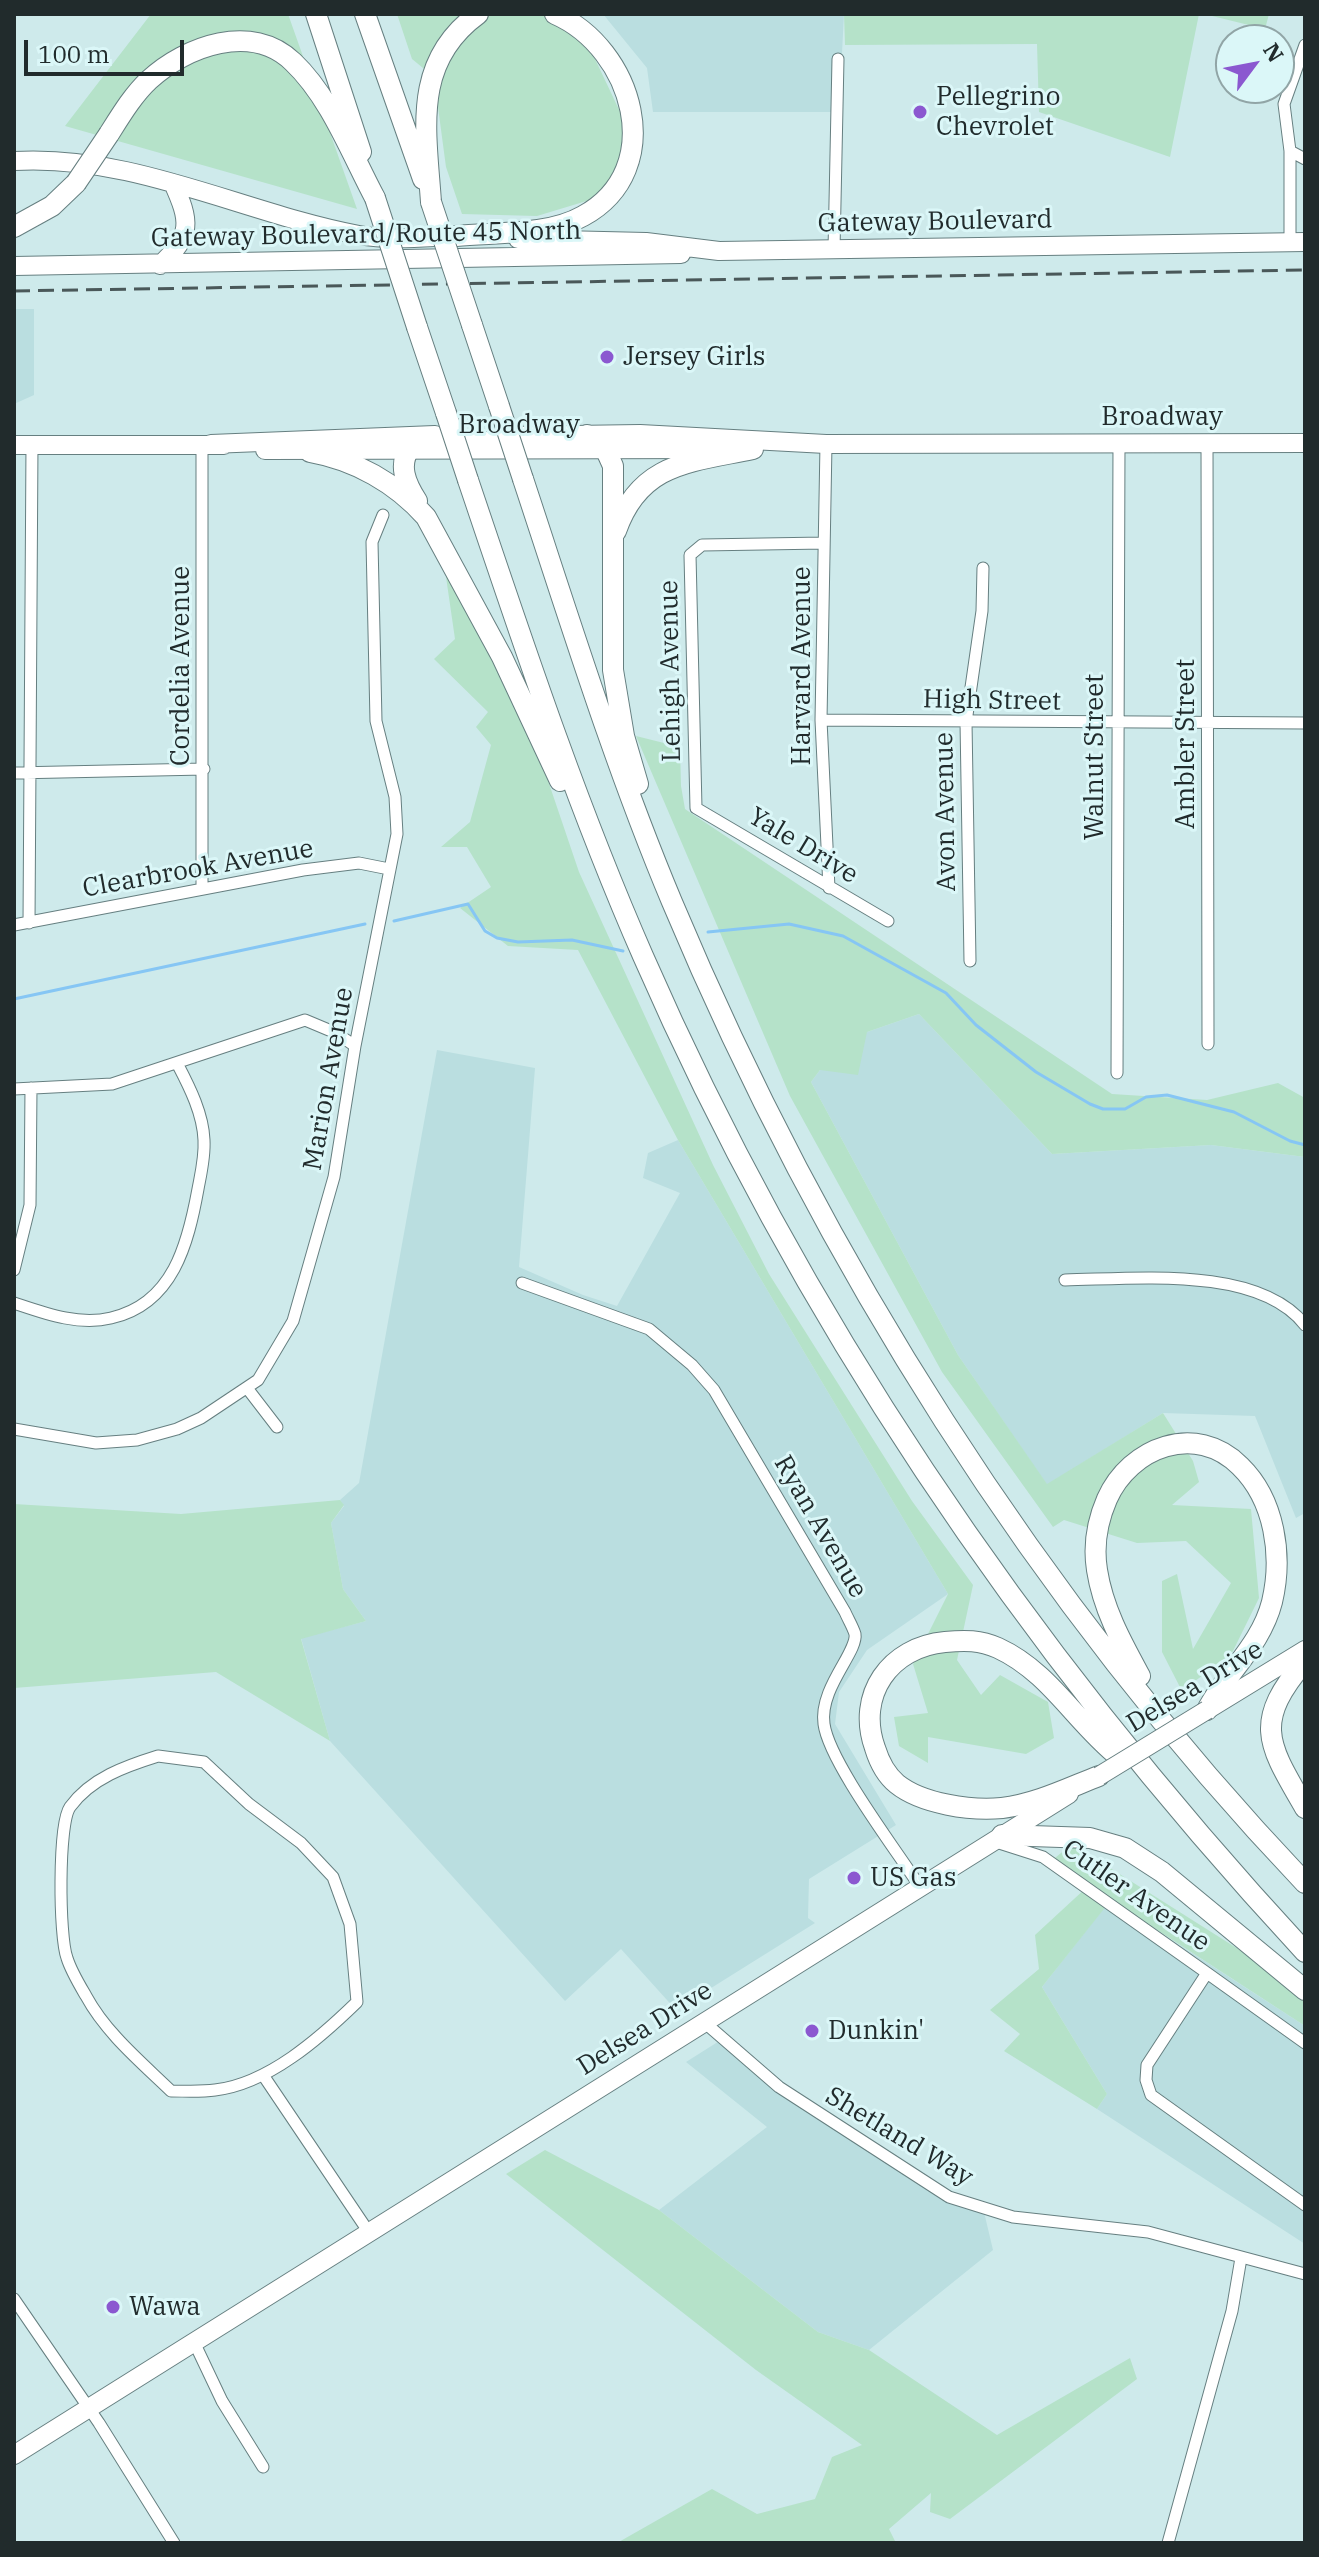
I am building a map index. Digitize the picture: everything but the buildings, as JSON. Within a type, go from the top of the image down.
[{"type":"highway","points":[[316,14],[417,327],[563,755],[642,953]]},
{"type":"highway","points":[[365,14],[431,202],[582,665],[672,903],[770,1114],[874,1304],[1033,1549],[1167,1725],[1305,1883]]},
{"type":"highway","points":[[431,202],[429,83],[441,50],[452,34],[478,14]]},
{"type":"highway","points":[[456,236],[568,224],[606,201],[621,184],[630,165],[633,119],[613,67],[582,34],[555,14]]},
{"type":"highway","points":[[14,227],[52,206],[76,183],[144,84],[175,60],[220,43],[257,43],[282,53],[303,72],[375,198]]},
{"type":"highway","points":[[587,435],[601,442],[609,452],[613,466],[613,657],[617,701],[672,903]]},
{"type":"highway","points":[[518,436],[505,442],[416,444],[407,451],[404,465],[407,486],[502,657],[748,1173],[855,1364],[999,1582],[1154,1784],[1305,1952]]},
{"type":"highway","points":[[612,546],[626,506],[650,478],[677,465],[753,449]]},
{"type":"highway","points":[[310,452],[336,457],[377,476],[410,499],[426,517]]},
{"type":"highway","points":[[1167,1725],[1114,1626],[1099,1582],[1095,1550],[1101,1513],[1118,1479],[1143,1455],[1168,1445],[1209,1447],[1239,1464],[1263,1499],[1275,1540],[1277,1572],[1268,1617],[1248,1652],[1223,1679],[1207,1710]]},
{"type":"highway","points":[[1099,1776],[1039,1800],[1001,1808],[965,1807],[913,1793],[898,1785],[877,1755],[869,1730],[868,1708],[886,1670],[899,1657],[927,1643],[969,1639],[996,1647],[1021,1660],[1056,1691],[1113,1752],[1154,1784]]},
{"type":"highway","points":[[1305,1661],[1276,1699],[1270,1723],[1276,1756],[1305,1808]]},
{"type":"highway","points":[[997,1838],[1090,1838],[1125,1848],[1162,1872],[1305,1990]]},
{"type":"main road","name":"Gateway Boulevard","points":[[14,161],[97,163],[282,217],[363,236],[646,242],[719,251],[1298,242]]},
{"type":"main road","points":[[160,265],[177,249],[187,228],[184,208],[173,183]]},
{"type":"main road","name":"Gateway Boulevard/Route 45 North","points":[[14,266],[642,257],[719,251]]},
{"type":"main road","name":"Broadway","points":[[23,444],[207,444],[344,437],[587,435],[826,444],[1305,443]]},
{"type":"main road","name":"Broadway","points":[[207,444],[310,452],[609,452],[826,444]]},
{"type":"main road","name":"Delsea Drive","points":[[14,2455],[997,1838],[1305,1650]]},
{"type":"street","points":[[1298,242],[1284,104],[1305,45]]},
{"type":"street","points":[[834,250],[838,59]]},
{"type":"street","points":[[1290,151],[1305,159]]},
{"type":"street","name":"Walnut Street","points":[[1117,1073],[1119,442]]},
{"type":"street","name":"Ambler Street","points":[[1207,443],[1208,1044]]},
{"type":"street","points":[[23,444],[30,773],[29,923]]},
{"type":"street","name":"Cordelia Avenue","points":[[202,888],[207,444]]},
{"type":"street","name":"Harvard Avenue","points":[[826,444],[821,720],[829,888]]},
{"type":"street","name":"Marion Avenue","points":[[14,1429],[83,1442],[137,1440],[189,1424],[247,1388],[266,1369],[288,1334],[310,1270],[334,1177],[355,1046],[397,834],[395,797],[376,721],[372,542],[383,515]]},
{"type":"street","name":"Lehigh Avenue","points":[[696,808],[690,555],[702,545],[824,543]]},
{"type":"street","name":"Avon Avenue","points":[[970,961],[966,722],[982,611],[983,568]]},
{"type":"street","name":"High Street","points":[[821,720],[1305,723]]},
{"type":"street","points":[[14,773],[204,769]]},
{"type":"street","name":"Yale Drive","points":[[696,808],[888,921]]},
{"type":"street","name":"Clearbrook Avenue","points":[[14,925],[202,888],[359,863],[389,869]]},
{"type":"street","points":[[14,1089],[112,1084],[178,1065],[305,1020],[336,1033],[355,1046]]},
{"type":"street","points":[[14,1303],[71,1319],[111,1318],[148,1300],[176,1270],[192,1218],[204,1138],[194,1098],[178,1065]]},
{"type":"street","points":[[14,1270],[30,1205],[31,1088]]},
{"type":"street","points":[[1065,1280],[1224,1283],[1275,1300],[1305,1325]]},
{"type":"street","name":"Ryan Avenue","points":[[522,1283],[649,1329],[692,1365],[714,1390],[839,1600],[854,1634],[854,1644],[826,1695],[824,1726],[840,1763],[920,1887]]},
{"type":"street","points":[[247,1388],[277,1427]]},
{"type":"street","points":[[158,1756],[204,1762],[249,1804],[301,1843],[333,1877],[350,1924],[357,2002],[335,2023],[263,2075],[218,2090],[171,2091],[111,2032],[87,1998],[66,1955],[62,1825],[70,1807],[93,1785],[120,1768],[158,1756]]},
{"type":"street","name":"Cutler Avenue","points":[[997,1838],[1043,1857],[1305,2043]]},
{"type":"street","points":[[1207,1973],[1147,2065],[1146,2080],[1151,2095],[1305,2205]]},
{"type":"street","name":"Shetland Way","points":[[704,2022],[779,2087],[949,2197],[1013,2217],[1148,2232],[1305,2274]]},
{"type":"street","points":[[263,2075],[368,2231]]},
{"type":"street","points":[[1168,2543],[1232,2311],[1241,2258]]},
{"type":"street","points":[[14,2299],[174,2543]]},
{"type":"street","points":[[194,2342],[222,2401],[263,2467]]},
{"type":"shaded area","points":[[603,14],[844,14],[839,112],[653,112],[647,68]]},
{"type":"shaded area","points":[[14,309],[34,309],[34,395],[14,404]]},
{"type":"shaded area","points":[[919,1014],[1052,1154],[1211,1145],[1305,1157],[1305,1513],[1296,1518],[1255,1416],[1163,1413],[1047,1485],[958,1355],[811,1082],[820,1070],[867,1032]]},
{"type":"shaded area","points":[[437,1050],[535,1068],[519,1267],[583,1295],[617,1306],[680,1193],[643,1178],[648,1153],[678,1140],[948,1594],[867,1650],[839,1692],[835,1724],[896,1825],[809,1879],[808,1918],[815,1923],[676,2010],[621,1949],[565,2001],[330,1741],[301,1638],[366,1621],[343,1589],[331,1523],[344,1506],[340,1500],[359,1483]]},
{"type":"shaded area","points":[[1110,1900],[1305,2026],[1305,2244],[1097,2109],[1107,2094],[1042,1987]]},
{"type":"shaded area","points":[[724,2038],[893,2167],[984,2212],[993,2250],[869,2350],[818,2332],[659,2210],[767,2127],[686,2062]]},
{"type":"green space","points":[[151,14],[288,14],[357,209],[65,126]]},
{"type":"green space","points":[[397,14],[562,14],[587,42],[631,135],[603,196],[537,216],[462,214],[446,167],[434,77],[412,59]]},
{"type":"green space","points":[[844,14],[1199,14],[1170,157],[1039,112],[1037,44],[845,45]]},
{"type":"green space","points":[[1204,14],[1269,14],[1266,24],[1245,24]]},
{"type":"green space","points":[[444,563],[539,754],[579,872],[713,1165],[769,1274],[912,1501],[973,1585],[957,1660],[981,1695],[1000,1675],[1048,1702],[1054,1738],[1026,1754],[928,1737],[928,1763],[899,1746],[894,1717],[928,1713],[913,1664],[948,1594],[678,1140],[578,950],[508,946],[460,908],[491,887],[467,847],[441,847],[470,822],[491,745],[476,727],[488,712],[434,659],[455,639]]},
{"type":"green space","points":[[636,736],[680,747],[685,809],[1112,1094],[1207,1100],[1278,1083],[1305,1098],[1305,1157],[1211,1145],[1052,1154],[919,1014],[867,1032],[858,1075],[820,1070],[811,1082],[958,1355],[1047,1484],[1163,1413],[1193,1461],[1199,1482],[1172,1505],[1251,1509],[1259,1598],[1232,1653],[1182,1691],[1162,1652],[1162,1581],[1177,1574],[1193,1649],[1231,1583],[1186,1541],[1137,1543],[1064,1520],[1053,1527],[942,1372],[790,1096]]},
{"type":"green space","points":[[340,1500],[344,1505],[331,1523],[343,1589],[366,1621],[301,1639],[330,1741],[216,1672],[14,1688],[14,1504],[181,1514]]},
{"type":"green space","points":[[1072,1844],[1254,1959],[1305,2002],[1305,2026],[1111,1900],[1042,1987],[1107,2094],[1097,2109],[1004,2051],[1020,2034],[990,2010],[1039,1969],[1035,1935],[1087,1887],[1050,1862]]},
{"type":"green space","points":[[545,2150],[659,2210],[818,2332],[869,2350],[997,2435],[1130,2358],[1137,2379],[950,2519],[930,2512],[931,2493],[889,2529],[896,2543],[617,2543],[712,2489],[757,2514],[815,2499],[832,2457],[862,2445],[756,2370],[506,2174]]},
{"type":"waterway","points":[[394,921],[468,904],[485,931],[497,938],[518,942],[572,940],[623,951]]},
{"type":"waterway","points":[[14,999],[365,924]]},
{"type":"waterway","points":[[708,932],[789,924],[843,936],[946,993],[976,1025],[1036,1072],[1090,1104],[1103,1109],[1125,1109],[1146,1097],[1167,1095],[1234,1112],[1290,1141],[1305,1145]]},
{"type":"railway","points":[[14,291],[1305,270]]},
{"type":"place","name":"Pellegrino Chevrolet","points":[[920,112]]},
{"type":"place","name":"Jersey Girls","points":[[607,357]]},
{"type":"place","name":"US Gas","points":[[854,1878]]},
{"type":"place","name":"Dunkin'","points":[[812,2031]]},
{"type":"place","name":"Wawa","points":[[113,2307]]}]
